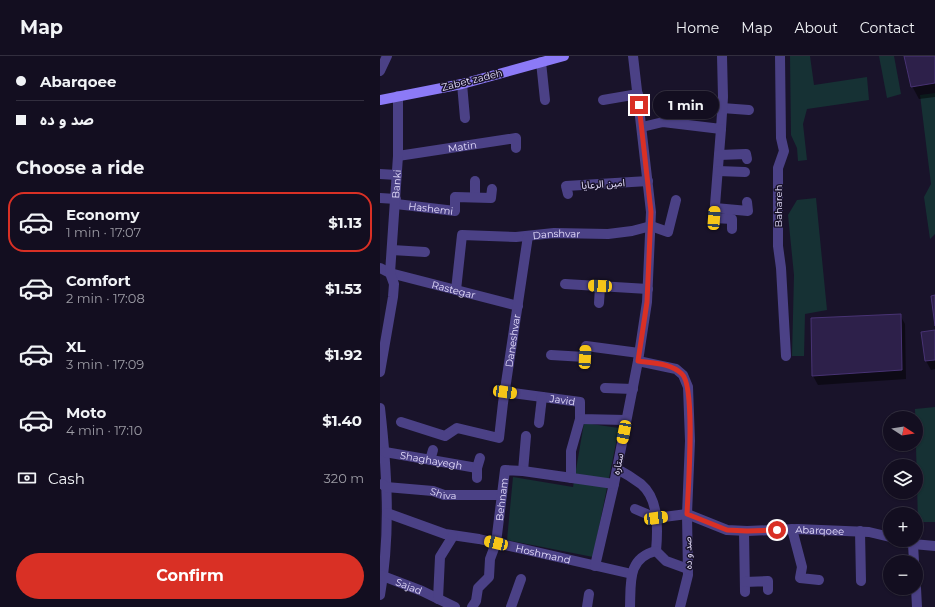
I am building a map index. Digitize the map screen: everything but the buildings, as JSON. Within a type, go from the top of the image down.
[{"type":"main road","name":"Zabet zadeh","points":[[380,100],[462,84],[564,56]]},
{"type":"street","points":[[380,71],[387,56]]},
{"type":"street","points":[[633,56],[651,212],[647,302],[639,357]]},
{"type":"street","points":[[715,213],[722,108],[722,56]]},
{"type":"street","name":"Bahareh","points":[[780,56],[781,138],[784,151],[778,168],[778,246],[781,268],[786,356]]},
{"type":"street","points":[[541,62],[545,100]]},
{"type":"street","points":[[462,84],[465,118]]},
{"type":"street","points":[[603,100],[638,94]]},
{"type":"street","name":"Banki","points":[[380,372],[394,297],[394,284],[390,273],[396,201],[398,96]]},
{"type":"street","points":[[722,108],[750,110]]},
{"type":"street","points":[[642,127],[662,122],[721,129]]},
{"type":"street","name":"Matin","points":[[398,156],[516,138],[516,148]]},
{"type":"street","points":[[719,155],[746,154],[747,159]]},
{"type":"street","points":[[718,171],[745,172]]},
{"type":"street","points":[[380,174],[397,175]]},
{"type":"street","points":[[475,181],[475,197]]},
{"type":"street","name":"امین الرعایا","points":[[568,194],[566,186],[648,181]]},
{"type":"street","name":"Hashemi","points":[[396,201],[455,211],[455,197],[491,198],[492,189]]},
{"type":"street","points":[[380,198],[396,201]]},
{"type":"street","points":[[651,226],[668,232],[676,200]]},
{"type":"street","points":[[715,213],[748,211],[747,202]]},
{"type":"street","points":[[715,213],[732,219],[732,229]]},
{"type":"street","name":"Danshvar","points":[[456,290],[462,235],[528,236],[554,233],[608,234],[632,231],[651,226]]},
{"type":"street","name":"Daneshvar","points":[[401,422],[445,436],[457,428],[499,438],[528,236]]},
{"type":"street","points":[[392,250],[426,252]]},
{"type":"street","name":"Rastegar","points":[[380,268],[390,273],[518,306]]},
{"type":"street","points":[[565,284],[648,289]]},
{"type":"street","points":[[599,303],[600,286]]},
{"type":"street","name":"صد و ده","points":[[551,355],[585,357],[586,346],[639,357],[676,369],[683,375],[688,387],[690,441],[687,514],[688,575],[680,607]]},
{"type":"street","name":"ستاره","points":[[595,566],[614,484],[639,357]]},
{"type":"street","points":[[605,388],[632,389]]},
{"type":"street","name":"Javid","points":[[505,392],[580,402],[580,419],[626,420]]},
{"type":"street","points":[[540,423],[542,397]]},
{"type":"street","points":[[380,408],[385,452],[383,485],[387,513],[380,595]]},
{"type":"street","points":[[571,478],[571,451],[580,419]]},
{"type":"street","points":[[523,471],[526,436]]},
{"type":"street","name":"Shaghayegh","points":[[385,452],[431,455],[477,473],[480,458]]},
{"type":"street","points":[[617,468],[641,484],[650,494],[654,502],[657,529],[656,551]]},
{"type":"street","name":"Behnam","points":[[472,607],[476,601],[478,588],[488,577],[490,559],[496,543],[505,470],[523,471],[614,484]]},
{"type":"street","name":"Shiva","points":[[383,485],[433,491],[444,495],[502,495]]},
{"type":"street","points":[[635,509],[656,518],[687,514]]},
{"type":"street","name":"Hoshmand","points":[[387,513],[444,534],[479,539],[632,574]]},
{"type":"street","name":"Abarqoee","points":[[687,514],[727,530],[860,531],[883,536]]},
{"type":"street","points":[[792,530],[802,568],[800,578],[819,580]]},
{"type":"street","points":[[744,531],[745,587],[768,581],[768,590]]},
{"type":"street","points":[[860,531],[861,581]]},
{"type":"street","points":[[438,599],[440,557],[453,536]]},
{"type":"street","points":[[923,545],[935,546]]},
{"type":"street","points":[[656,551],[666,560],[688,569]]},
{"type":"street","points":[[630,607],[632,574],[634,566],[645,554],[656,551]]},
{"type":"street","name":"Sajad","points":[[382,576],[422,591],[455,607]]},
{"type":"street","points":[[511,607],[521,579]]},
{"type":"street","points":[[587,607],[589,594]]},
{"type":"street","points":[[916,595],[917,607]]},
{"type":"green space","points":[[790,56],[810,56],[814,85],[867,77],[869,100],[807,109],[803,124],[807,160],[798,161],[797,148],[791,135]]},
{"type":"green space","points":[[879,56],[894,56],[901,94],[887,98]]},
{"type":"green space","points":[[935,93],[935,234],[930,239],[924,197],[931,184],[920,95]]},
{"type":"green space","points":[[816,198],[827,310],[805,314],[804,356],[792,356],[794,275],[788,215],[797,200]]},
{"type":"green space","points":[[935,407],[935,522],[923,522],[923,507],[918,507],[917,499],[923,499],[923,459],[916,459],[916,451],[923,451],[923,411],[915,411],[915,409]]},
{"type":"green space","points":[[584,423],[619,428],[593,557],[507,540],[513,477],[573,487]]},
{"type":"route","points":[[639,105],[651,212],[647,302],[638,361],[676,369],[683,375],[688,387],[690,441],[687,514],[727,530],[777,530]]}]
